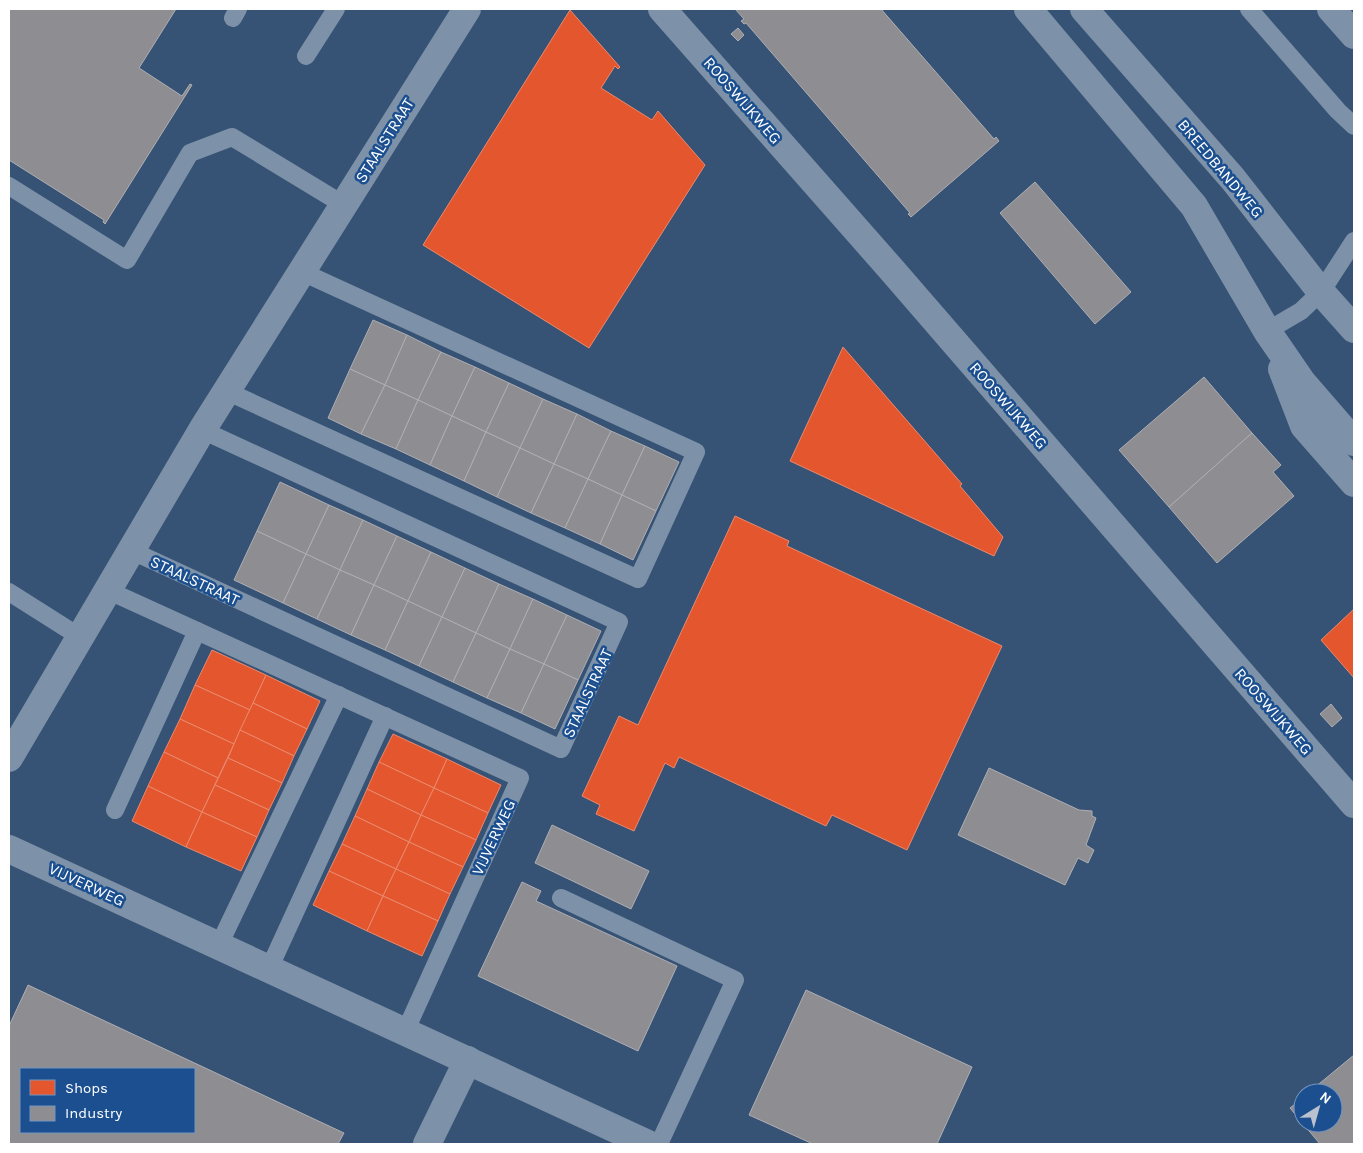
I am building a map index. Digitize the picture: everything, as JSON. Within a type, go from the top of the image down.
[{"type":"street","name":"STAALSTRAAT","points":[[9,758],[202,430],[467,9]]},
{"type":"street","name":"ROOSWIJKWEG","points":[[662,9],[885,262],[1354,804]]},
{"type":"street","points":[[1028,9],[1194,206],[1267,331],[1302,382],[1354,442]]},
{"type":"street","name":"BREEDBANDWEG","points":[[1084,9],[1233,179],[1321,292],[1354,329]]},
{"type":"street","points":[[1331,9],[1354,35]]},
{"type":"street","points":[[1267,331],[1304,426],[1354,483]]},
{"type":"street","name":"VIJVERWEG","points":[[9,849],[648,1144]]},
{"type":"street","points":[[427,1144],[468,1060]]},
{"type":"lane","points":[[306,56],[336,9]]},
{"type":"lane","points":[[1249,9],[1338,111],[1354,126]]},
{"type":"lane","points":[[9,186],[127,260],[190,153],[232,137],[344,205]]},
{"type":"lane","points":[[1267,331],[1301,311],[1321,292],[1354,242]]},
{"type":"lane","points":[[226,391],[638,579],[696,452],[302,272]]},
{"type":"lane","name":"STAALSTRAAT","points":[[130,550],[561,749],[619,622],[202,430]]},
{"type":"lane","points":[[107,590],[197,631],[115,810]]},
{"type":"lane","points":[[9,592],[80,636]]},
{"type":"lane","name":"VIJVERWEG","points":[[197,631],[520,778],[405,1032]]},
{"type":"lane","points":[[219,945],[339,695]]},
{"type":"lane","points":[[269,969],[385,716]]},
{"type":"lane","points":[[561,898],[735,980],[659,1144]]},
{"type":"building: Shops","points":[[570,10],[620,67],[618,69],[615,66],[601,88],[652,120],[658,111],[705,165],[589,348],[423,245]]},
{"type":"building: Shops","points":[[843,347],[962,484],[960,486],[1003,537],[994,556],[790,461]]},
{"type":"building: Shops","points":[[735,516],[789,541],[787,546],[1002,646],[907,850],[832,815],[826,826],[679,757],[674,768],[665,763],[634,831],[596,814],[600,805],[582,796],[619,716],[638,725]]},
{"type":"building: Shops","points":[[1354,609],[1354,678],[1321,640]]},
{"type":"building: Shops","points":[[212,650],[266,675],[250,710],[195,685]]},
{"type":"building: Shops","points":[[266,675],[320,701],[307,729],[253,703]]},
{"type":"building: Shops","points":[[195,685],[250,710],[234,744],[180,719]]},
{"type":"building: Shops","points":[[253,703],[307,729],[294,756],[240,730]]},
{"type":"building: Shops","points":[[180,719],[234,744],[218,778],[164,752]]},
{"type":"building: Shops","points":[[240,730],[294,756],[282,783],[228,758]]},
{"type":"building: Shops","points":[[393,734],[447,759],[434,788],[379,762]]},
{"type":"building: Shops","points":[[164,752],[218,778],[202,812],[148,786]]},
{"type":"building: Shops","points":[[228,758],[282,783],[269,810],[215,785]]},
{"type":"building: Shops","points":[[447,759],[501,785],[488,813],[434,788]]},
{"type":"building: Shops","points":[[379,762],[434,788],[421,815],[367,789]]},
{"type":"building: Shops","points":[[215,785],[269,810],[257,837],[202,812]]},
{"type":"building: Shops","points":[[148,786],[202,812],[186,847],[132,821]]},
{"type":"building: Shops","points":[[434,788],[488,813],[476,840],[421,815]]},
{"type":"building: Shops","points":[[367,789],[421,815],[409,842],[355,816]]},
{"type":"building: Shops","points":[[202,812],[257,837],[241,871],[186,847]]},
{"type":"building: Shops","points":[[421,815],[476,840],[463,867],[409,842]]},
{"type":"building: Shops","points":[[355,816],[409,842],[396,869],[342,844]]},
{"type":"building: Shops","points":[[409,842],[463,867],[450,894],[396,869]]},
{"type":"building: Shops","points":[[342,844],[396,869],[383,896],[329,871]]},
{"type":"building: Shops","points":[[396,869],[450,894],[438,921],[383,896]]},
{"type":"building: Shops","points":[[329,871],[383,896],[367,931],[313,905]]},
{"type":"building: Shops","points":[[383,896],[438,921],[422,956],[367,931]]},
{"type":"building: Industry","points":[[9,9],[176,9],[139,68],[182,96],[190,84],[192,85],[105,224],[104,220],[9,160]]},
{"type":"building: Industry","points":[[735,9],[881,9],[994,139],[996,137],[999,141],[911,217],[908,214],[910,213],[746,23],[744,24],[741,21],[744,19]]},
{"type":"building: Industry","points":[[738,28],[744,35],[738,41],[731,34]]},
{"type":"building: Industry","points":[[1035,182],[1131,292],[1095,324],[1000,213]]},
{"type":"building: Industry","points":[[373,320],[407,335],[385,385],[350,369]]},
{"type":"building: Industry","points":[[407,335],[441,352],[418,400],[385,385]]},
{"type":"building: Industry","points":[[441,352],[475,367],[452,416],[418,400]]},
{"type":"building: Industry","points":[[475,367],[509,383],[486,432],[452,416]]},
{"type":"building: Industry","points":[[350,369],[385,385],[361,434],[328,418]]},
{"type":"building: Industry","points":[[1204,377],[1252,433],[1169,507],[1119,450]]},
{"type":"building: Industry","points":[[509,383],[543,399],[520,448],[486,432]]},
{"type":"building: Industry","points":[[385,385],[418,400],[396,449],[361,434]]},
{"type":"building: Industry","points":[[543,399],[577,414],[554,464],[520,448]]},
{"type":"building: Industry","points":[[418,400],[452,416],[430,465],[396,449]]},
{"type":"building: Industry","points":[[577,414],[611,431],[588,479],[554,464]]},
{"type":"building: Industry","points":[[452,416],[486,432],[464,481],[430,465]]},
{"type":"building: Industry","points":[[611,431],[645,446],[622,495],[588,479]]},
{"type":"building: Industry","points":[[486,432],[520,448],[497,497],[464,481]]},
{"type":"building: Industry","points":[[1252,433],[1281,465],[1273,472],[1294,496],[1217,563],[1169,507]]},
{"type":"building: Industry","points":[[645,446],[679,462],[656,511],[622,495]]},
{"type":"building: Industry","points":[[520,448],[554,464],[531,513],[497,497]]},
{"type":"building: Industry","points":[[554,464],[588,479],[565,528],[531,513]]},
{"type":"building: Industry","points":[[588,479],[622,495],[600,544],[565,528]]},
{"type":"building: Industry","points":[[280,482],[329,505],[306,554],[257,531]]},
{"type":"building: Industry","points":[[622,495],[656,511],[633,560],[600,544]]},
{"type":"building: Industry","points":[[329,505],[363,520],[340,570],[306,554]]},
{"type":"building: Industry","points":[[363,520],[397,536],[374,585],[340,570]]},
{"type":"building: Industry","points":[[257,531],[306,554],[283,603],[234,580]]},
{"type":"building: Industry","points":[[397,536],[431,552],[408,601],[374,585]]},
{"type":"building: Industry","points":[[431,552],[465,568],[442,617],[408,601]]},
{"type":"building: Industry","points":[[306,554],[340,570],[317,619],[283,603]]},
{"type":"building: Industry","points":[[465,568],[499,584],[476,633],[442,617]]},
{"type":"building: Industry","points":[[340,570],[374,585],[351,635],[317,619]]},
{"type":"building: Industry","points":[[499,584],[533,599],[510,649],[476,633]]},
{"type":"building: Industry","points":[[374,585],[408,601],[385,650],[351,635]]},
{"type":"building: Industry","points":[[533,599],[567,615],[544,664],[510,649]]},
{"type":"building: Industry","points":[[408,601],[442,617],[419,666],[385,650]]},
{"type":"building: Industry","points":[[567,615],[601,631],[578,680],[544,664]]},
{"type":"building: Industry","points":[[442,617],[476,633],[453,682],[419,666]]},
{"type":"building: Industry","points":[[476,633],[510,649],[487,698],[453,682]]},
{"type":"building: Industry","points":[[510,649],[544,664],[521,713],[487,698]]},
{"type":"building: Industry","points":[[544,664],[578,680],[555,729],[521,713]]},
{"type":"building: Industry","points":[[1331,704],[1342,718],[1332,727],[1320,714]]},
{"type":"building: Industry","points":[[989,768],[1079,810],[1092,811],[1092,816],[1096,818],[1086,845],[1094,850],[1088,863],[1078,858],[1065,885],[958,835]]},
{"type":"building: Industry","points":[[552,825],[649,871],[631,909],[535,863]]},
{"type":"building: Industry","points":[[522,882],[541,891],[536,901],[677,966],[638,1051],[478,976]]},
{"type":"building: Industry","points":[[28,985],[344,1133],[338,1144],[9,1144],[9,1026]]},
{"type":"building: Industry","points":[[806,990],[972,1067],[937,1144],[813,1144],[749,1115]]},
{"type":"building: Industry","points":[[1354,1055],[1354,1144],[1320,1144],[1311,1133],[1343,1133],[1343,1083],[1320,1083]]}]
